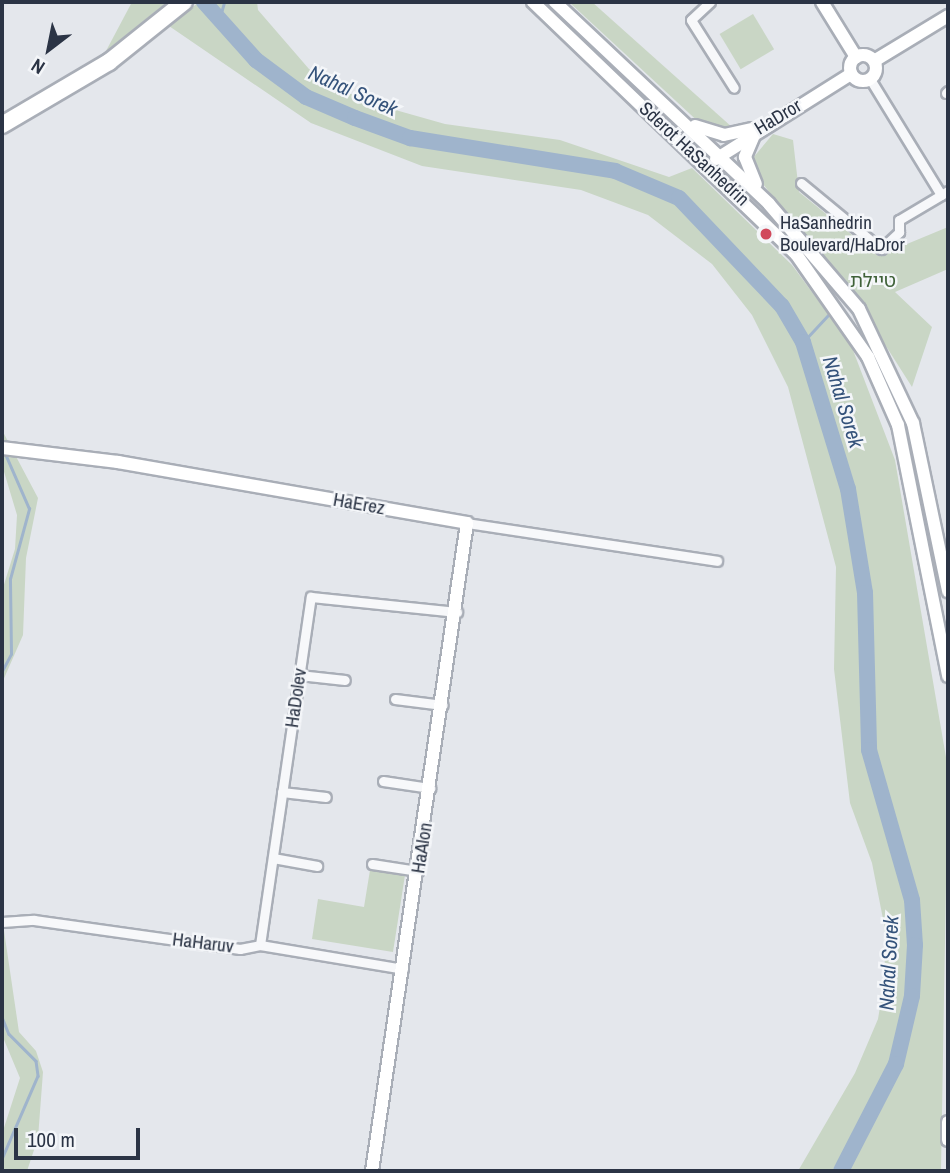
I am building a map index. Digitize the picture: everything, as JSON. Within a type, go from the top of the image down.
[{"type":"highway","points":[[2,125],[62,94],[182,3]]},
{"type":"main road","name":"Sderot HaSanhedrin","points":[[533,2],[708,165],[820,284],[884,390],[913,487],[948,676]]},
{"type":"main road","name":"Sderot HaSanhedrin","points":[[555,2],[721,155],[840,282],[896,377],[924,459],[948,592]]},
{"type":"main road","points":[[822,2],[856,57],[874,61],[948,16]]},
{"type":"main road","points":[[856,57],[851,74],[859,80],[870,79],[874,61]]},
{"type":"main road","name":"HaDror","points":[[708,165],[759,127],[851,74]]},
{"type":"main road","points":[[673,111],[716,134],[759,127]]},
{"type":"main road","points":[[759,127],[746,149],[746,164],[769,204]]},
{"type":"main road","name":"HaErez","points":[[6,449],[118,462],[467,523]]},
{"type":"main road","name":"HaAlon","points":[[372,1171],[457,612],[467,523]]},
{"type":"main road","points":[[948,1122],[948,1140]]},
{"type":"street","points":[[710,2],[691,20],[734,88]]},
{"type":"street","points":[[801,183],[881,249],[899,232],[899,220],[945,193],[870,79]]},
{"type":"street","name":"HaErez","points":[[467,523],[717,561]]},
{"type":"street","name":"HaDolev","points":[[260,945],[311,597],[457,612]]},
{"type":"street","points":[[299,676],[345,680]]},
{"type":"street","points":[[395,699],[443,705]]},
{"type":"street","points":[[383,781],[430,788]]},
{"type":"street","points":[[282,792],[326,797]]},
{"type":"street","points":[[273,858],[317,866]]},
{"type":"street","points":[[372,864],[418,871]]},
{"type":"street","name":"HaHaruv","points":[[2,922],[34,920],[240,949],[260,945],[403,970]]},
{"type":"green space","points":[[132,2],[167,2],[106,51]]},
{"type":"green space","points":[[199,2],[257,2],[258,10],[309,69],[348,93],[399,111],[445,124],[560,140],[669,177],[692,168],[792,265],[851,345],[895,460],[948,769],[941,1171],[834,1171],[864,1117],[832,1171],[798,1171],[855,1073],[878,1019],[885,977],[884,924],[872,863],[850,803],[834,669],[836,567],[788,387],[752,315],[712,264],[648,215],[581,190],[422,166],[311,123],[169,26]]},
{"type":"green space","points":[[569,2],[592,2],[733,128],[727,132],[704,127]]},
{"type":"green space","points":[[753,14],[774,49],[741,69],[720,34]]},
{"type":"green space","name":"טיילת","points":[[773,134],[793,140],[799,192],[878,256],[948,227],[948,269],[895,292],[932,327],[912,387],[870,321],[763,184],[752,159]]},
{"type":"green space","points":[[2,430],[38,498],[26,558],[23,635],[2,683],[2,591],[15,549],[17,515],[2,465]]},
{"type":"green space","points":[[370,870],[405,875],[393,952],[312,939],[318,899],[364,907]]},
{"type":"green space","points":[[2,917],[19,1032],[36,1051],[43,1072],[38,1138],[27,1171],[2,1171],[2,1134],[20,1078],[2,1035]]},
{"type":"waterway","name":"Nahal Sorek","points":[[204,2],[256,60],[306,97],[355,118],[410,138],[615,171],[679,198],[782,306],[803,342],[848,489],[865,593],[869,750],[912,900],[915,945],[912,996],[896,1064],[841,1171]]},
{"type":"waterway","points":[[219,20],[224,2]]},
{"type":"waterway","points":[[803,342],[828,315]]},
{"type":"waterway","points":[[2,671],[11,654],[10,579],[29,509],[5,454]]},
{"type":"waterway","points":[[2,1017],[9,1034],[36,1061],[38,1076],[2,1159]]},
{"type":"place","name":"HaSanhedrin Boulevard/HaDror","points":[[766,234]]}]
